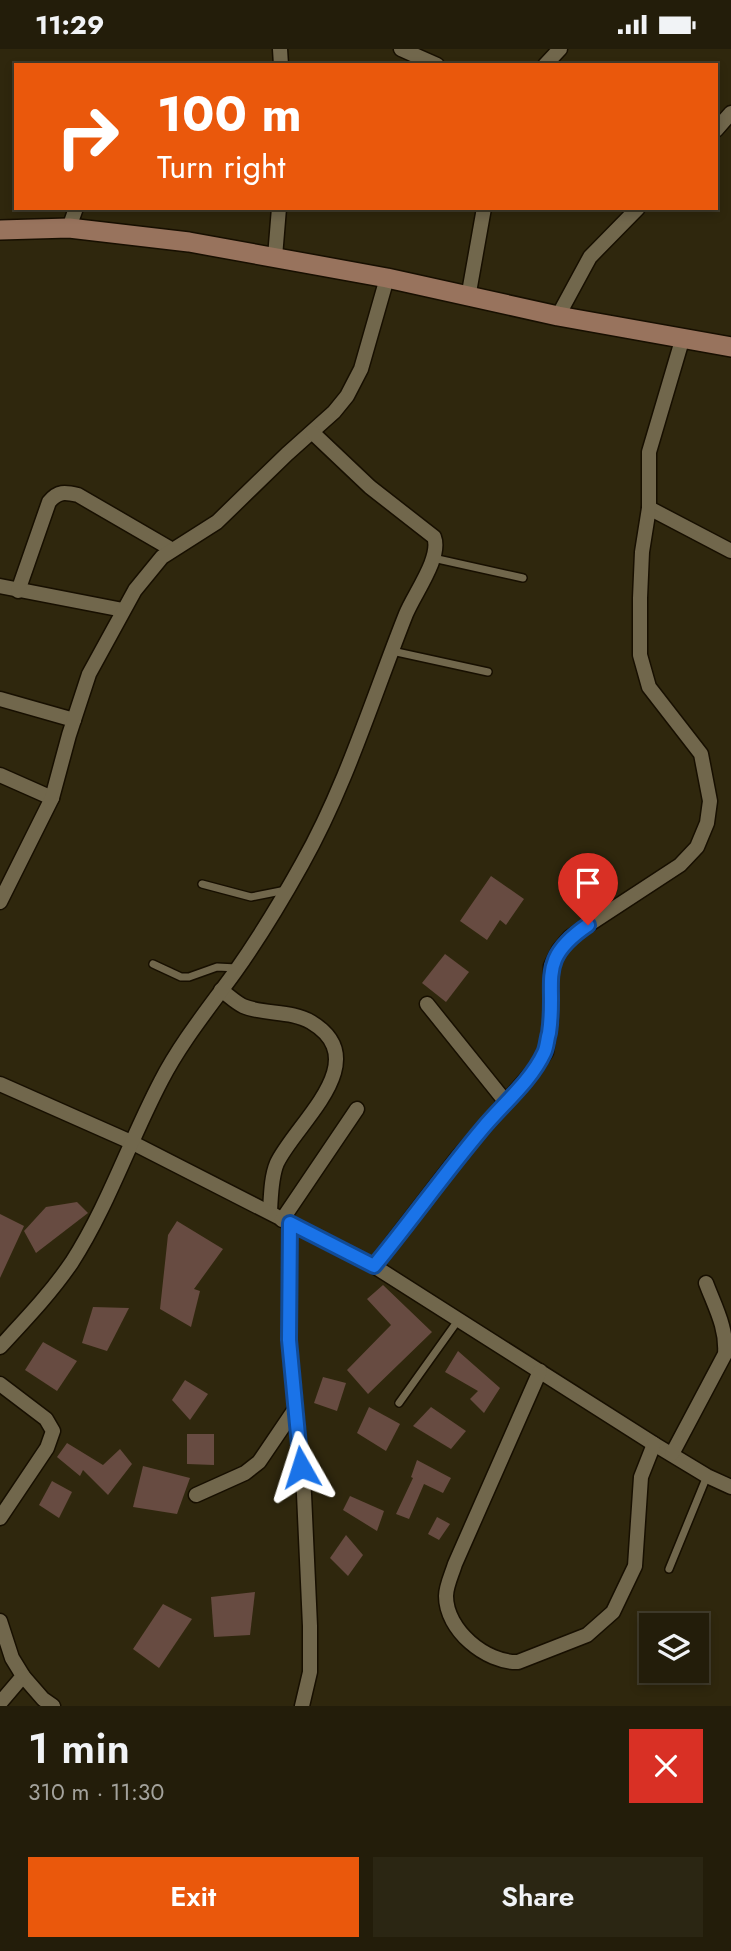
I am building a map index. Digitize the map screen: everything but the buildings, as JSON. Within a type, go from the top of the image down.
[{"type":"main road","points":[[0,230],[69,228],[190,242],[387,278],[558,316],[731,347]]},
{"type":"street","points":[[401,49],[432,63]]},
{"type":"street","points":[[547,63],[560,49]]},
{"type":"street","points":[[718,128],[731,113]]},
{"type":"street","points":[[69,228],[75,210]]},
{"type":"street","points":[[275,257],[279,210]]},
{"type":"street","points":[[468,298],[484,210]]},
{"type":"street","points":[[558,316],[590,257],[636,210]]},
{"type":"street","points":[[0,902],[52,798],[89,674],[135,590],[171,549],[217,522],[287,454],[313,433],[347,396],[361,369],[387,278]]},
{"type":"street","points":[[374,1266],[505,1101],[534,1070],[545,1052],[551,1019],[551,966],[559,950],[570,937],[680,865],[697,847],[708,823],[710,801],[701,754],[649,687],[640,655],[642,552],[649,508],[651,442],[682,337]]},
{"type":"street","points":[[0,1347],[72,1262],[96,1219],[161,1080],[188,1034],[237,968],[303,863],[330,805],[407,611],[433,558],[437,544],[428,530],[370,487],[313,433]]},
{"type":"street","points":[[18,591],[49,502],[55,495],[65,492],[78,495],[171,549]]},
{"type":"street","points":[[649,508],[731,551]]},
{"type":"street","points":[[0,586],[123,610]]},
{"type":"street","points":[[0,699],[74,720]]},
{"type":"street","points":[[0,775],[52,798]]},
{"type":"street","points":[[221,990],[239,1005],[293,1015],[311,1022],[327,1036],[336,1051],[336,1065],[322,1100],[278,1162],[289,1340],[304,1494],[310,1626],[310,1672],[302,1706]]},
{"type":"street","points":[[427,1004],[505,1101]]},
{"type":"street","points":[[0,1084],[131,1142],[374,1266],[654,1444],[731,1487]]},
{"type":"street","points":[[281,1218],[357,1109]]},
{"type":"street","points":[[672,1454],[725,1354],[726,1339],[722,1324],[706,1283]]},
{"type":"street","points":[[540,1371],[455,1564],[445,1594],[447,1605],[460,1631],[476,1648],[507,1662],[518,1662],[586,1635],[612,1612],[635,1566],[641,1477],[654,1444]]},
{"type":"street","points":[[0,1384],[46,1419],[53,1431],[47,1448],[0,1518]]},
{"type":"street","points":[[196,1495],[245,1473],[259,1462],[295,1409]]},
{"type":"street","points":[[0,1621],[12,1658],[23,1676],[43,1699],[53,1706]]},
{"type":"street","points":[[0,1703],[23,1676]]},
{"type":"lane","points":[[433,558],[523,579]]},
{"type":"lane","points":[[392,651],[488,672]]},
{"type":"lane","points":[[202,884],[251,897],[286,890]]},
{"type":"lane","points":[[153,964],[181,977],[189,977],[217,967],[237,968]]},
{"type":"lane","points":[[398,1403],[459,1319]]},
{"type":"lane","points":[[669,1569],[707,1476]]},
{"type":"route","points":[[301,1467],[289,1340],[290,1223],[374,1266],[458,1157],[534,1070],[545,1052],[551,1019],[551,966],[570,937],[588,925]]}]
